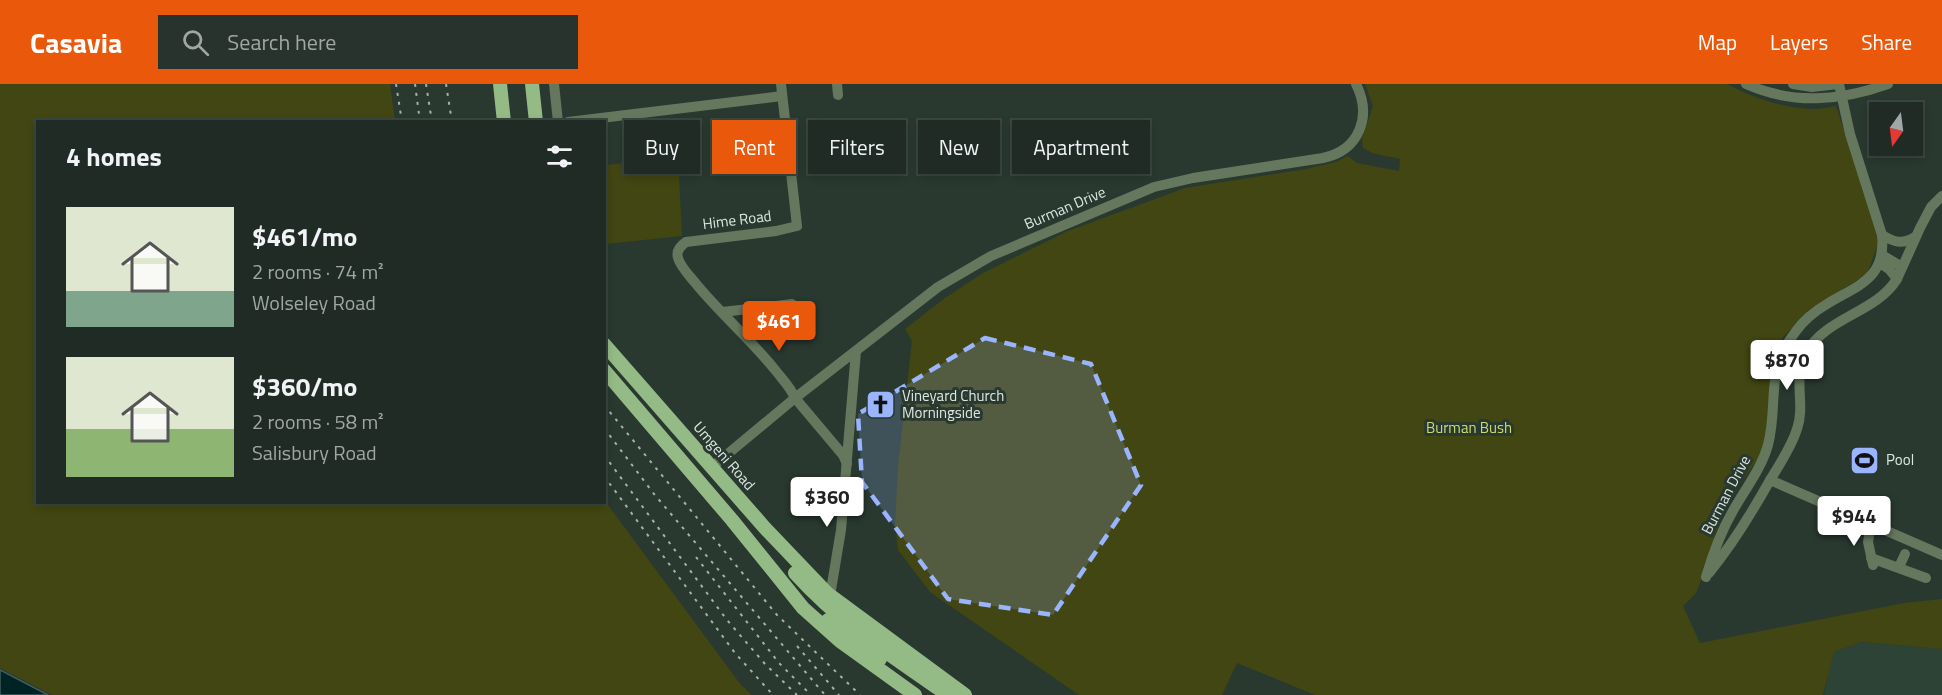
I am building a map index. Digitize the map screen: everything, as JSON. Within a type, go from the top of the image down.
[{"type":"main road","points":[[500,84],[504,120]]},
{"type":"main road","points":[[532,84],[536,120]]},
{"type":"main road","name":"Umgeni Road","points":[[606,344],[764,527],[830,596],[965,695]]},
{"type":"main road","points":[[606,372],[758,551],[792,596],[822,626],[915,695]]},
{"type":"main road","points":[[764,527],[774,549],[823,602],[871,641],[948,695]]},
{"type":"main road","points":[[758,551],[832,624],[932,695]]},
{"type":"street","points":[[554,84],[558,120]]},
{"type":"street","name":"Burman Drive","points":[[712,467],[795,398],[938,287],[980,261],[1134,194],[1193,178],[1334,156],[1347,147],[1359,130],[1364,115],[1361,95],[1356,84]]},
{"type":"street","points":[[1746,84],[1773,94],[1798,99],[1841,96],[1888,84]]},
{"type":"street","points":[[1793,84],[1812,87],[1839,84],[1850,134],[1882,235],[1881,259],[1897,279]]},
{"type":"street","points":[[581,120],[782,90]]},
{"type":"street","name":"Hime Road","points":[[722,312],[683,267],[678,253],[680,246],[686,242],[776,231],[798,226],[782,90]]},
{"type":"street","points":[[1715,547],[1727,552],[1797,429],[1800,421],[1799,370],[1807,350],[1834,325],[1884,294],[1897,279],[1931,207],[1942,196]]},
{"type":"street","points":[[1882,235],[1898,242],[1905,242],[1915,237]]},
{"type":"street","points":[[1881,259],[1902,267]]},
{"type":"street","name":"Burman Drive","points":[[1727,552],[1706,577],[1722,530],[1763,459],[1768,442],[1774,375],[1790,339],[1807,319],[1825,305],[1866,281],[1881,259]]},
{"type":"street","points":[[722,312],[792,304]]},
{"type":"street","points":[[722,312],[769,362],[792,390],[795,398],[843,455],[847,464]]},
{"type":"street","points":[[830,596],[841,530],[856,351]]},
{"type":"street","points":[[1770,480],[1942,555]]},
{"type":"street","points":[[1871,524],[1868,542],[1873,562],[1899,567],[1926,578]]},
{"type":"street","points":[[1899,567],[1905,554]]},
{"type":"highlighted area","points":[[985,338],[1091,364],[1141,485],[1053,615],[948,599],[862,482],[858,414]]},
{"type":"shaded area","points":[[1860,642],[1942,649],[1942,695],[1824,695],[1833,652]]},
{"type":"green space","points":[[0,84],[390,84],[395,120],[36,120],[36,504],[606,502],[741,685],[752,695],[52,695],[0,668]]},
{"type":"green space","name":"Burman Bush","points":[[1365,84],[1727,84],[1780,105],[1813,109],[1836,106],[1877,231],[1877,247],[1867,274],[1809,310],[1783,337],[1773,356],[1766,435],[1761,454],[1733,495],[1715,534],[1705,571],[1696,593],[1683,606],[1700,643],[1904,603],[1942,599],[1942,649],[1861,642],[1834,652],[1823,695],[1315,695],[1237,663],[1222,695],[1079,695],[930,592],[898,550],[895,524],[898,466],[912,341],[905,329],[945,298],[983,273],[1068,231],[1185,188],[1306,169],[1336,162],[1348,156],[1357,163],[1399,171],[1400,159],[1372,153],[1363,148],[1362,139],[1373,106]]},
{"type":"green space","points":[[624,163],[624,174],[679,174],[682,236],[606,244],[606,165]]},
{"type":"water","points":[[0,670],[48,695],[0,695]]},
{"type":"railway","points":[[396,84],[402,120]]},
{"type":"railway","points":[[415,84],[420,120]]},
{"type":"railway","points":[[426,84],[432,120]]},
{"type":"railway","points":[[446,84],[452,120]]},
{"type":"railway","points":[[606,407],[777,615],[860,695]]},
{"type":"railway","points":[[606,431],[654,494],[825,695]]},
{"type":"railway","points":[[606,458],[727,620],[765,664],[797,695]]},
{"type":"railway","points":[[606,479],[735,653],[773,695]]},
{"type":"railway","points":[[696,557],[779,663],[811,695]]},
{"type":"railway","points":[[797,646],[839,695]]},
{"type":"place","name":"Vineyard Church Morningside","points":[[881,405]]},
{"type":"place","name":"Pool","points":[[1865,460]]}]
